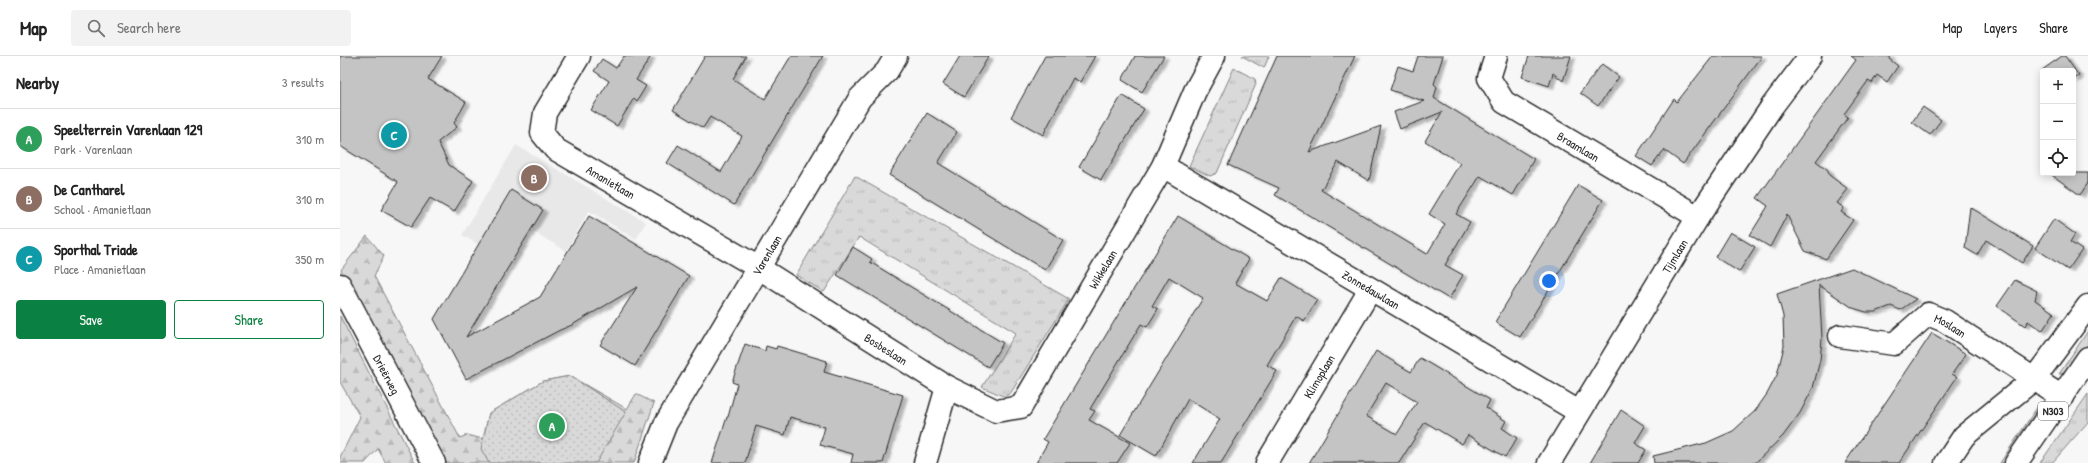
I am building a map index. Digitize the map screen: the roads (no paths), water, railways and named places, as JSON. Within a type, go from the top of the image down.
[{"type":"street","name":"Amanietlaan","points":[[579,56],[545,113],[542,133],[555,149],[758,268]]},
{"type":"street","name":"Varenlaan","points":[[650,463],[666,422],[739,303],[758,268],[860,98],[887,71],[896,56]]},
{"type":"street","name":"Wikkelaan","points":[[947,387],[996,412],[1021,407],[1163,166],[1195,90],[1214,56]]},
{"type":"street","name":"Braamlaan","points":[[1496,56],[1489,78],[1504,102],[1698,216]]},
{"type":"street","name":"Tijmlaan","points":[[1549,463],[1579,412],[1618,351],[1698,216],[1773,105],[1810,56]]},
{"type":"street","name":"Zonnedauwlaan","points":[[1163,166],[1370,290],[1579,412]]},
{"type":"street","name":"Bosbeslaan","points":[[758,268],[947,387]]},
{"type":"street","name":"Drieërweg","points":[[340,285],[434,463]]},
{"type":"street","name":"Klimoplaan","points":[[1267,463],[1370,290]]},
{"type":"street","points":[[1946,463],[1964,436],[2034,380],[2088,306]]},
{"type":"street","name":"Moslaan","points":[[1840,336],[1894,344],[1928,314],[1945,321],[2062,397]]},
{"type":"street","name":"N303","points":[[2016,463],[2088,358]]},
{"type":"street","name":"N303","points":[[2033,463],[2088,384]]},
{"type":"street","points":[[925,463],[947,387]]},
{"type":"place","name":"Sporthal Triade","points":[[394,135]]},
{"type":"place","name":"De Cantharel","points":[[534,178]]},
{"type":"place","name":"Speelterrein Varenlaan 129","points":[[552,426]]}]
